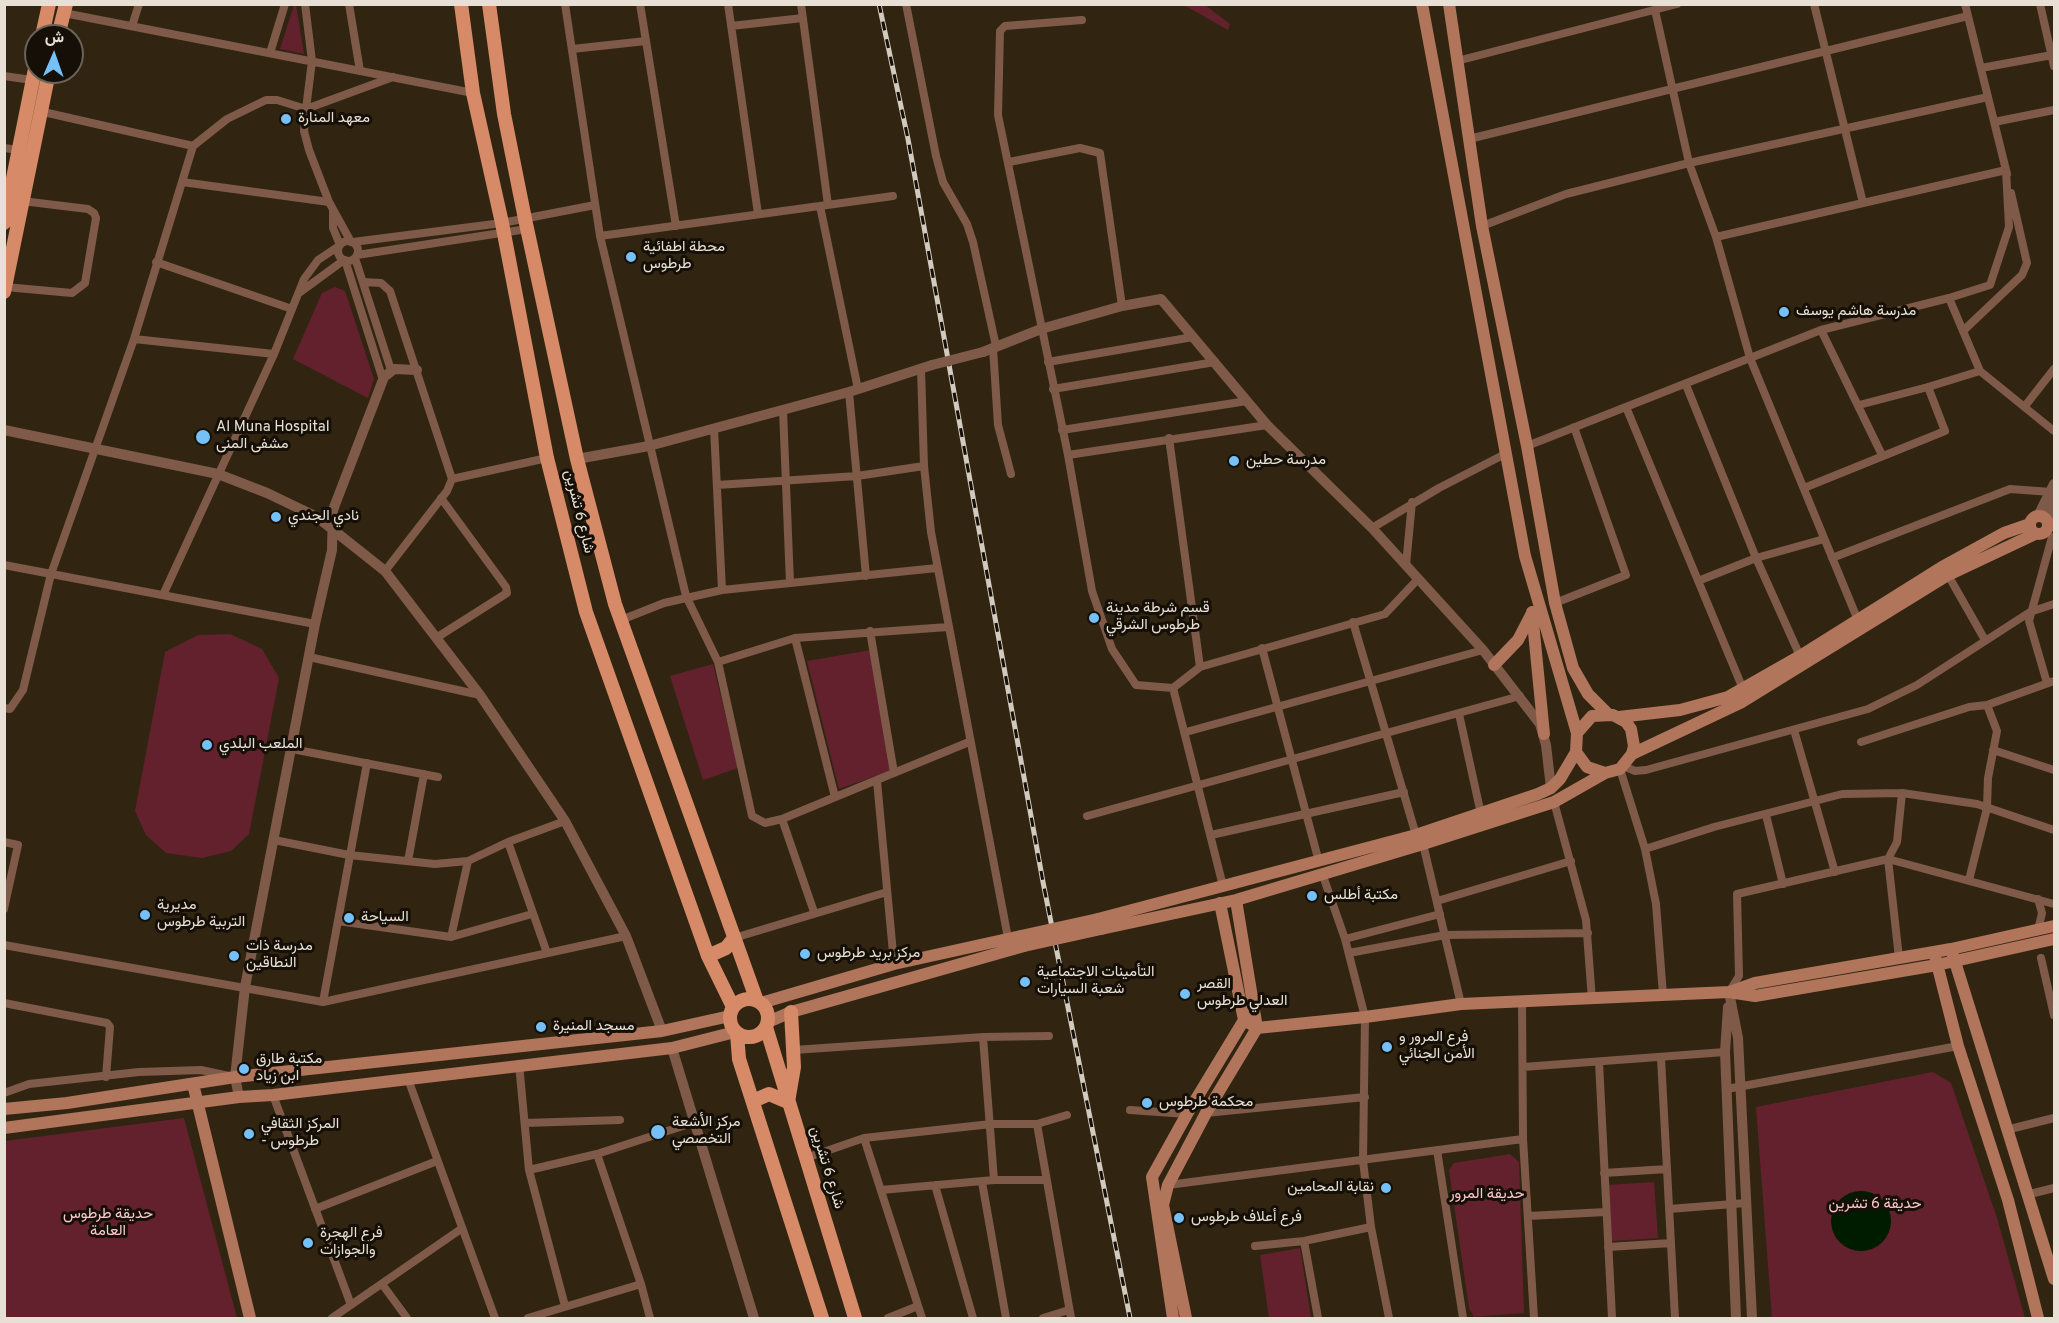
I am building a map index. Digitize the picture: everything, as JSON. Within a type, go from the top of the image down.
[{"type":"main road","points":[[45,24],[49,4]]},
{"type":"main road","name":"شارع 6 تشرين","points":[[461,4],[473,93],[503,229],[547,458],[586,612],[708,956],[731,1011]]},
{"type":"main road","name":"شارع 6 تشرين","points":[[489,4],[504,114],[526,224],[578,459],[621,620],[759,1002]]},
{"type":"main road","points":[[1419,840],[1551,788],[1560,779],[1576,752],[1577,734],[1535,597],[1525,556],[1422,4]]},
{"type":"main road","points":[[1099,924],[1223,886],[1321,867],[1554,802],[1605,773],[1622,767],[1632,754],[1634,746],[1631,729],[1588,694],[1573,668],[1556,603],[1482,226],[1457,61],[1452,8]]},
{"type":"main road","points":[[61,24],[65,9]]},
{"type":"main road","points":[[4,223],[9,181],[19,150],[31,84]]},
{"type":"main road","points":[[5,289],[46,84]]},
{"type":"main road","points":[[1577,734],[1586,721],[1613,715],[1696,706],[1743,689],[1981,545],[2018,527],[2044,528]]},
{"type":"main road","points":[[1632,754],[1742,702],[1948,575],[2044,528]]},
{"type":"main road","points":[[1525,556],[1546,551]]},
{"type":"main road","points":[[1494,665],[1518,640],[1532,612],[1535,597]]},
{"type":"main road","points":[[1532,612],[1544,734]]},
{"type":"main road","points":[[1576,752],[1587,767],[1605,773]]},
{"type":"main road","points":[[4,1128],[196,1102],[672,1048],[736,1033],[753,1037],[767,1024],[791,1012],[1023,941],[1099,924],[1236,900],[1321,867]]},
{"type":"main road","points":[[1186,1318],[1163,1205],[1168,1185],[1206,1113],[1257,1028],[1236,900]]},
{"type":"main road","points":[[1173,1318],[1152,1177],[1244,1020],[1220,903]]},
{"type":"main road","points":[[1729,992],[1755,983],[1951,949],[2055,926]]},
{"type":"main road","points":[[708,956],[721,952],[734,938]]},
{"type":"main road","points":[[4,1109],[235,1077],[662,1031],[731,1011],[744,999],[759,1002],[894,963],[1008,938],[1023,941]]},
{"type":"main road","points":[[1244,1020],[1257,1028],[1461,1004],[1522,1000],[1592,1000],[1729,992],[1755,996],[1955,962],[2055,939]]},
{"type":"main road","points":[[1951,949],[2026,1195],[2055,1279]]},
{"type":"main road","points":[[1934,952],[1958,1046],[2008,1200],[2038,1318]]},
{"type":"main road","points":[[759,1002],[768,1015],[767,1024]]},
{"type":"main road","points":[[731,1011],[739,1059],[822,1318]]},
{"type":"main road","points":[[753,1101],[769,1094],[788,1101],[794,1050],[791,1012]]},
{"type":"main road","name":"شارع 6 تشرين","points":[[767,1024],[788,1101],[855,1318]]},
{"type":"main road","points":[[1958,1046],[1978,1040]]},
{"type":"main road","points":[[193,1084],[250,1318]]},
{"type":"main road","points":[[1152,1177],[1168,1185]]},
{"type":"main road","points":[[2008,1200],[2026,1195]]},
{"type":"street","points":[[132,27],[139,4]]},
{"type":"street","points":[[270,53],[285,4]]},
{"type":"street","points":[[305,4],[312,61],[304,131],[331,206],[352,242],[357,246],[356,256],[363,282],[391,370]]},
{"type":"street","points":[[349,4],[360,70]]},
{"type":"street","points":[[565,4],[600,236],[686,596],[718,662],[752,816],[765,823],[782,819],[969,742]]},
{"type":"street","points":[[640,4],[676,226]]},
{"type":"street","points":[[728,4],[758,214]]},
{"type":"street","points":[[801,4],[824,205],[854,391],[857,476],[866,576]]},
{"type":"street","points":[[906,4],[943,182],[967,224],[973,242],[991,348],[998,425],[1011,474]]},
{"type":"street","points":[[1457,61],[1677,4]]},
{"type":"street","points":[[1814,4],[1863,203]]},
{"type":"street","points":[[1963,331],[2022,275],[2026,263],[2006,170],[1965,4]]},
{"type":"street","points":[[2040,4],[2055,66]]},
{"type":"street","points":[[65,9],[132,27],[473,93]]},
{"type":"street","points":[[1655,10],[1689,163],[1716,237],[1750,358],[1857,618]]},
{"type":"street","points":[[1469,139],[1968,16]]},
{"type":"street","points":[[731,26],[803,18]]},
{"type":"street","points":[[1082,20],[1005,26],[1000,32],[998,115],[1068,455],[1092,591],[1112,649],[1136,685],[1173,688],[1200,667],[1385,614],[1418,579]]},
{"type":"street","points":[[572,49],[646,41]]},
{"type":"street","points":[[1981,68],[2052,54]]},
{"type":"street","points":[[4,76],[24,79]]},
{"type":"street","points":[[4,708],[10,709],[23,690],[51,574],[134,339],[193,146],[227,119],[266,100],[276,100],[306,109],[393,77]]},
{"type":"street","points":[[1482,226],[1566,194],[1689,163],[1988,97]]},
{"type":"street","points":[[1994,122],[2055,110]]},
{"type":"street","points":[[39,111],[193,146]]},
{"type":"street","points":[[4,148],[19,150]]},
{"type":"street","points":[[1009,162],[1080,148],[1100,153],[1122,306]]},
{"type":"street","points":[[1716,237],[2006,170]]},
{"type":"street","points":[[1527,446],[1686,386],[1821,330],[1949,298],[1990,285],[2009,227],[2006,170]]},
{"type":"street","points":[[182,182],[331,206]]},
{"type":"street","points":[[600,236],[893,196]]},
{"type":"street","points":[[5,289],[72,293],[85,283],[96,218],[94,213],[88,208],[22,201]]},
{"type":"street","points":[[299,293],[345,260],[356,256],[503,229],[595,205]]},
{"type":"street","points":[[331,206],[333,228],[340,246],[339,252],[345,260],[383,380]]},
{"type":"street","points":[[164,595],[313,266],[340,246],[352,242],[503,229]]},
{"type":"street","points":[[156,262],[292,309]]},
{"type":"street","points":[[363,282],[381,283],[390,291],[452,479]]},
{"type":"street","points":[[1949,298],[1980,371],[2055,430]]},
{"type":"street","points":[[578,459],[649,446],[854,391],[991,348],[1041,329],[1122,306],[1161,299],[1267,425],[1372,528],[1483,650],[1520,696],[1544,734],[1551,788]]},
{"type":"street","points":[[1821,330],[1882,455]]},
{"type":"street","points":[[1048,362],[1194,337]]},
{"type":"street","points":[[134,339],[274,354]]},
{"type":"street","points":[[1053,389],[1215,363]]},
{"type":"street","points":[[927,367],[924,466],[937,568],[1008,938]]},
{"type":"street","points":[[2025,406],[2055,369]]},
{"type":"street","points":[[391,370],[417,370]]},
{"type":"street","points":[[239,1097],[235,1077],[245,987],[315,624],[332,550],[334,506],[383,380],[391,370]]},
{"type":"street","points":[[1859,405],[1980,371]]},
{"type":"street","points":[[1686,386],[1756,558],[1800,656]]},
{"type":"street","points":[[1804,488],[1946,431],[1928,387]]},
{"type":"street","points":[[1062,430],[1247,400]]},
{"type":"street","points":[[1626,407],[1743,689]]},
{"type":"street","points":[[783,410],[790,583]]},
{"type":"street","points":[[1068,455],[1267,425]]},
{"type":"street","points":[[714,428],[722,590]]},
{"type":"street","points":[[1556,603],[1626,575],[1574,428]]},
{"type":"street","points":[[4,430],[218,474],[295,505],[332,528],[385,572],[480,695],[565,821],[626,936],[662,1031]]},
{"type":"street","points":[[1169,438],[1200,667]]},
{"type":"street","points":[[1372,528],[1412,502],[1507,453]]},
{"type":"street","points":[[385,572],[441,498],[452,479],[547,458]]},
{"type":"street","points":[[717,485],[857,476],[924,466]]},
{"type":"street","points":[[1832,558],[2010,489],[2053,488],[2030,612],[2031,629],[2051,682],[1987,705],[1969,707],[1862,742]]},
{"type":"street","points":[[436,638],[507,593],[506,587],[441,498]]},
{"type":"street","points":[[1406,565],[1412,502]]},
{"type":"street","points":[[1698,581],[1756,558],[1824,539]]},
{"type":"street","points":[[4,565],[315,624]]},
{"type":"street","points":[[621,620],[686,596],[722,590],[937,568]]},
{"type":"street","points":[[1948,575],[1985,640]]},
{"type":"street","points":[[1622,767],[1635,771],[1646,770],[1868,710],[1893,698],[2030,612],[2055,604]]},
{"type":"street","points":[[1353,622],[1437,901],[1461,1004]]},
{"type":"street","points":[[718,662],[795,638],[948,627]]},
{"type":"street","points":[[870,631],[894,773]]},
{"type":"street","points":[[795,638],[835,797]]},
{"type":"street","points":[[1262,648],[1321,867],[1345,939],[1365,1017],[1363,1161],[1371,1227],[1389,1318]]},
{"type":"street","points":[[1186,732],[1483,650]]},
{"type":"street","points":[[309,657],[480,695]]},
{"type":"street","points":[[1173,688],[1186,732],[1223,886]]},
{"type":"street","points":[[1087,816],[1520,696]]},
{"type":"street","points":[[1969,880],[1986,808],[1997,731],[1987,705]]},
{"type":"street","points":[[1459,714],[1481,814]]},
{"type":"street","points":[[1794,730],[1835,872]]},
{"type":"street","points":[[292,749],[438,777]]},
{"type":"street","points":[[1994,750],[2055,770]]},
{"type":"street","points":[[323,1002],[367,763]]},
{"type":"street","points":[[1622,767],[1645,849],[1656,904],[1663,995]]},
{"type":"street","points":[[408,861],[424,774]]},
{"type":"street","points":[[878,781],[894,963]]},
{"type":"street","points":[[1211,835],[1404,792]]},
{"type":"street","points":[[1645,849],[1714,827],[1842,794],[1902,793],[1986,808],[2055,830]]},
{"type":"street","points":[[1899,958],[1888,859],[1897,842],[1902,793]]},
{"type":"street","points":[[1554,802],[1588,933],[1592,1000]]},
{"type":"street","points":[[1766,815],[1783,884]]},
{"type":"street","points":[[782,819],[814,912]]},
{"type":"street","points":[[274,840],[349,855],[435,864],[468,861],[508,842],[565,821]]},
{"type":"street","points":[[4,842],[18,845],[4,909]]},
{"type":"street","points":[[508,842],[547,953]]},
{"type":"street","points":[[1736,1318],[1725,1052],[1729,992],[1739,976],[1737,894],[1888,859],[2055,904]]},
{"type":"street","points":[[451,937],[468,861]]},
{"type":"street","points":[[1437,901],[1571,861]]},
{"type":"street","points":[[734,938],[886,892]]},
{"type":"street","points":[[2038,899],[2042,913],[2038,930]]},
{"type":"street","points":[[338,921],[451,937],[532,914]]},
{"type":"street","points":[[1345,939],[1440,914]]},
{"type":"street","points":[[1349,953],[1445,935],[1588,933]]},
{"type":"street","points":[[4,945],[323,1002],[626,936]]},
{"type":"street","points":[[2042,958],[2054,1011]]},
{"type":"street","points":[[1729,992],[1738,1038],[1752,1318]]},
{"type":"street","points":[[1522,1000],[1523,1139],[1534,1318]]},
{"type":"street","points":[[4,1002],[107,1023],[110,1028],[106,1077]]},
{"type":"street","points":[[794,1050],[982,1037],[1049,1036]]},
{"type":"street","points":[[982,1037],[994,1180]]},
{"type":"street","points":[[1727,1089],[1958,1046]]},
{"type":"street","points":[[672,1048],[754,1318]]},
{"type":"street","points":[[1522,1067],[1725,1052]]},
{"type":"street","points":[[1661,1058],[1675,1318]]},
{"type":"street","points":[[1599,1062],[1612,1318]]},
{"type":"street","points":[[519,1064],[529,1170],[565,1306]]},
{"type":"street","points":[[4,1093],[29,1084],[201,1070],[235,1077]]},
{"type":"street","points":[[408,1079],[495,1318]]},
{"type":"street","points":[[273,1095],[351,1305]]},
{"type":"street","points":[[1206,1113],[1365,1097]]},
{"type":"street","points":[[1130,1110],[1187,1114]]},
{"type":"street","points":[[806,1158],[864,1138],[991,1124],[1037,1124],[1067,1115]]},
{"type":"street","points":[[2006,1130],[2055,1118]]},
{"type":"street","points":[[525,1123],[620,1120]]},
{"type":"street","points":[[529,1170],[597,1154],[695,1122]]},
{"type":"street","points":[[1037,1124],[1070,1314],[1042,1318]]},
{"type":"street","points":[[864,1138],[922,1318]]},
{"type":"street","points":[[1168,1185],[1523,1139]]},
{"type":"street","points":[[1437,1150],[1463,1318]]},
{"type":"street","points":[[597,1154],[641,1284],[650,1318]]},
{"type":"street","points":[[315,1209],[437,1161]]},
{"type":"street","points":[[1604,1173],[1667,1169]]},
{"type":"street","points":[[881,1190],[994,1180],[1045,1180]]},
{"type":"street","points":[[982,1182],[1006,1318]]},
{"type":"street","points":[[935,1185],[973,1318]]},
{"type":"street","points":[[2026,1195],[2055,1188]]},
{"type":"street","points":[[1669,1209],[1746,1203]]},
{"type":"street","points":[[1528,1216],[1606,1212]]},
{"type":"street","points":[[1255,1246],[1304,1240],[1371,1227]]},
{"type":"street","points":[[332,1318],[461,1229]]},
{"type":"street","points":[[1304,1240],[1318,1318]]},
{"type":"street","points":[[1608,1247],[1671,1243]]},
{"type":"street","points":[[382,1284],[407,1318]]},
{"type":"street","points":[[528,1318],[641,1284]]},
{"type":"street","points":[[888,1318],[918,1306]]},
{"type":"green space","points":[[294,5],[296,5],[304,54],[280,49]]},
{"type":"green space","points":[[1184,5],[1205,5],[1230,24],[1228,30]]},
{"type":"green space","points":[[335,287],[345,291],[374,379],[368,398],[293,359],[322,293]]},
{"type":"green space","name":"الملعب البلدي","points":[[230,634],[262,649],[279,678],[249,834],[231,851],[202,858],[166,853],[146,835],[135,811],[165,652],[198,635]]},
{"type":"green space","points":[[871,650],[892,770],[839,789],[807,661]]},
{"type":"green space","points":[[713,664],[738,768],[703,780],[670,676]]},
{"type":"green space","name":"حديقة 6 تشرين","points":[[1933,1072],[1951,1083],[1997,1218],[2025,1318],[1772,1318],[1756,1107]]},
{"type":"green space","name":"حديقة طرطوس العامة","points":[[184,1118],[237,1318],[5,1318],[5,1141]]},
{"type":"green space","name":"حديقة المرور","points":[[1510,1154],[1519,1162],[1524,1313],[1474,1317],[1469,1308],[1449,1170],[1454,1163]]},
{"type":"green space","points":[[1654,1182],[1658,1238],[1612,1241],[1608,1185]]},
{"type":"green space","points":[[1300,1248],[1311,1318],[1269,1318],[1260,1255]]},
{"type":"shaded area","points":[[1855,1191],[1867,1191],[1883,1199],[1889,1209],[1891,1221],[1889,1233],[1883,1243],[1867,1251],[1855,1251],[1839,1243],[1831,1227],[1831,1215],[1839,1199]]},
{"type":"railway","points":[[879,4],[908,139],[1043,882],[1130,1318]]},
{"type":"place","name":"معهد المنارة","points":[[286,119]]},
{"type":"place","name":"محطة اطفائية طرطوس","points":[[631,257]]},
{"type":"place","name":"مدرسة هاشم يوسف","points":[[1784,312]]},
{"type":"place","name":"Al Muna Hospital مشفى المنى","points":[[203,437]]},
{"type":"place","name":"مدرسة حطين","points":[[1234,461]]},
{"type":"place","name":"نادي الجندي","points":[[276,517]]},
{"type":"place","name":"قسم شرطة مدينة طرطوس الشرقي","points":[[1094,618]]},
{"type":"place","name":"الملعب البلدي","points":[[207,745]]},
{"type":"place","name":"مكتبة أطلس","points":[[1312,896]]},
{"type":"place","name":"مديرية التربية طرطوس","points":[[145,915]]},
{"type":"place","name":"السياحة","points":[[349,918]]},
{"type":"place","name":"مركز بريد طرطوس","points":[[805,954]]},
{"type":"place","name":"مدرسة ذات النطاقين","points":[[234,956]]},
{"type":"place","name":"التأمينات الاجتماعية شعبة السيارات","points":[[1025,982]]},
{"type":"place","name":"القصر العدلي طرطوس","points":[[1185,994]]},
{"type":"place","name":"مسجد المنيرة","points":[[541,1027]]},
{"type":"place","name":"فرع المرور و الأمن الجنائي","points":[[1387,1047]]},
{"type":"place","name":"مكتبة طارق ابن زياد","points":[[244,1069]]},
{"type":"place","name":"محكمة طرطوس","points":[[1147,1103]]},
{"type":"place","name":"مركز الأشعة التخصصي","points":[[658,1132]]},
{"type":"place","name":"المركز الثقافي - طرطوس","points":[[249,1134]]},
{"type":"place","name":"نقابة المحامين","points":[[1386,1188]]},
{"type":"place","name":"فرع أعلاف طرطوس","points":[[1179,1218]]},
{"type":"place","name":"فرع الهجرة والجوازات","points":[[308,1243]]}]
